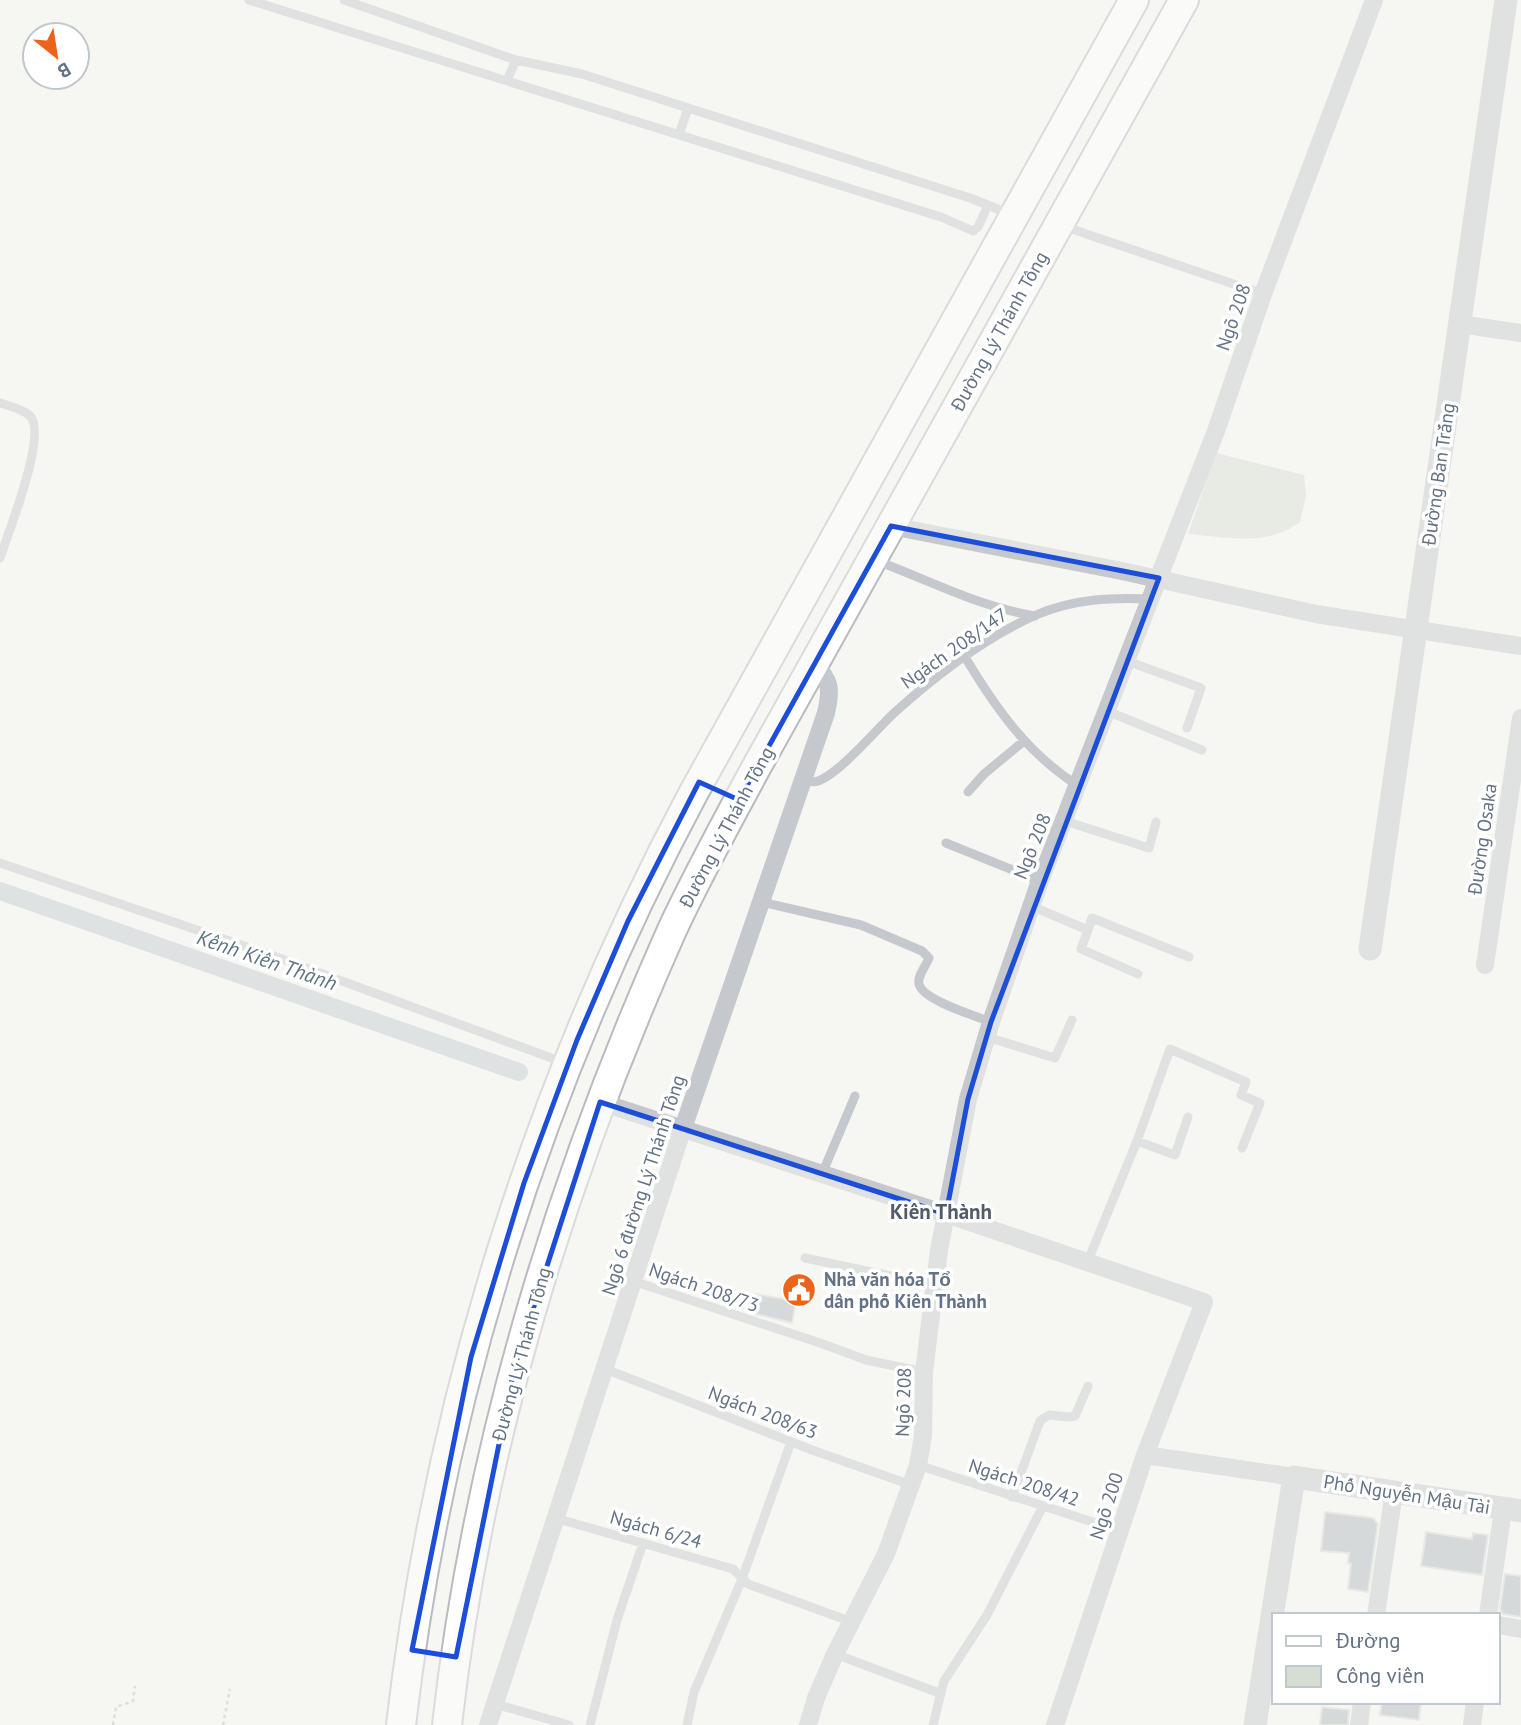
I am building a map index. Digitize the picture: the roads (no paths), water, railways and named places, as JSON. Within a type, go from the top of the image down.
[{"type":"main road","points":[[401,1725],[441,1486],[471,1357],[506,1237],[567,1063],[633,910],[699,782],[1134,0]]},
{"type":"main road","name":"Đường Lý Thánh Tông","points":[[447,1725],[456,1657],[486,1493],[515,1365],[551,1246],[600,1102],[673,930],[739,800],[814,662],[1184,0]]},
{"type":"main road","points":[[699,782],[739,800]]},
{"type":"main road","points":[[412,1650],[456,1657]]},
{"type":"street","name":"Ngõ 208","points":[[808,1725],[816,1698],[835,1654],[886,1554],[918,1465],[925,1423],[924,1372],[934,1285],[968,1100],[989,1029],[1040,881],[1216,431],[1263,294],[1374,0]]},
{"type":"street","name":"Đường Ban Trắng","points":[[1370,949],[1506,0]]},
{"type":"street","points":[[1460,324],[1521,332]]},
{"type":"street","points":[[891,526],[1159,578],[1284,608],[1521,646]]},
{"type":"street","name":"Ngõ 6 đường Lý Thánh Tông","points":[[488,1725],[603,1368],[830,695],[828,680],[814,662]]},
{"type":"street","name":"Đường Osaka","points":[[1485,965],[1521,718]]},
{"type":"street","points":[[600,1102],[1087,1262]]},
{"type":"street","name":"Ngõ 200","points":[[1055,1725],[1145,1455],[1204,1302],[1087,1262]]},
{"type":"street","points":[[1145,1455],[1294,1477],[1273,1613]]},
{"type":"street","name":"Phố Nguyễn Mậu Tài","points":[[1294,1477],[1512,1510]]},
{"type":"street","points":[[1376,1613],[1394,1492]]},
{"type":"street","points":[[1488,1613],[1512,1510]]},
{"type":"street","points":[[1255,1725],[1272,1617]]},
{"type":"street","points":[[1500,1625],[1521,1629]]},
{"type":"street","points":[[1359,1725],[1362,1704]]},
{"type":"street","points":[[1472,1725],[1475,1704]]},
{"type":"lane","points":[[249,0],[680,132],[941,217],[973,231],[978,227],[988,205]]},
{"type":"lane","points":[[344,0],[516,61],[582,74],[687,111],[988,205],[1014,216]]},
{"type":"lane","points":[[508,78],[516,61]]},
{"type":"lane","points":[[680,132],[687,111]]},
{"type":"lane","points":[[1059,224],[1263,294]]},
{"type":"lane","points":[[0,402],[30,415],[36,427],[35,451],[0,558]]},
{"type":"lane","points":[[872,559],[994,607],[1035,615]]},
{"type":"lane","name":"Ngách 208/147","points":[[803,780],[815,782],[826,776],[911,698],[965,657],[1035,615],[1091,600],[1151,599]]},
{"type":"lane","points":[[965,657],[986,691],[1024,741],[1056,771],[1077,785]]},
{"type":"lane","points":[[1127,661],[1200,688],[1187,728]]},
{"type":"lane","points":[[1107,711],[1202,750]]},
{"type":"lane","points":[[968,792],[984,774],[1024,741]]},
{"type":"lane","points":[[1065,821],[1149,848],[1156,822]]},
{"type":"lane","points":[[946,843],[1040,881]]},
{"type":"lane","points":[[0,863],[271,955],[567,1063]]},
{"type":"lane","points":[[761,902],[861,925],[922,951],[929,958],[918,980],[919,987],[925,993],[989,1029],[1055,1058],[1072,1020]]},
{"type":"lane","points":[[1031,906],[1088,930]]},
{"type":"lane","points":[[1138,974],[1081,949],[1092,918],[1189,957]]},
{"type":"lane","points":[[1087,1262],[1137,1141],[1170,1049],[1246,1082],[1241,1095],[1260,1103],[1242,1147]]},
{"type":"lane","points":[[822,1174],[855,1096]]},
{"type":"lane","points":[[1137,1141],[1175,1155],[1188,1117]]},
{"type":"lane","points":[[805,1258],[934,1285]]},
{"type":"lane","name":"Ngách 208/73","points":[[633,1281],[866,1360],[924,1372]]},
{"type":"lane","name":"Ngách 208/63","points":[[603,1368],[911,1485]]},
{"type":"lane","points":[[1012,1497],[1040,1421],[1049,1415],[1075,1416],[1088,1386]]},
{"type":"lane","points":[[687,1725],[694,1692],[743,1579],[791,1441]]},
{"type":"lane","name":"Ngách 208/42","points":[[918,1465],[1042,1508],[1120,1531]]},
{"type":"lane","points":[[933,1725],[939,1693],[948,1672],[987,1615],[1042,1508]]},
{"type":"lane","name":"Ngách 6/24","points":[[555,1518],[733,1569],[748,1584],[852,1622]]},
{"type":"lane","points":[[590,1725],[617,1620],[643,1543]]},
{"type":"lane","points":[[835,1654],[939,1693]]},
{"type":"lane","points":[[495,1704],[569,1725]]},
{"type":"waterway","name":"Kênh Kiên Thành","points":[[0,891],[519,1072]]},
{"type":"place","name":"Nhà văn hóa Tổ dân phố Kiên Thành","points":[[799,1290]]},
{"type":"district","name":"Kiên Thành","points":[[941,1211]]}]
